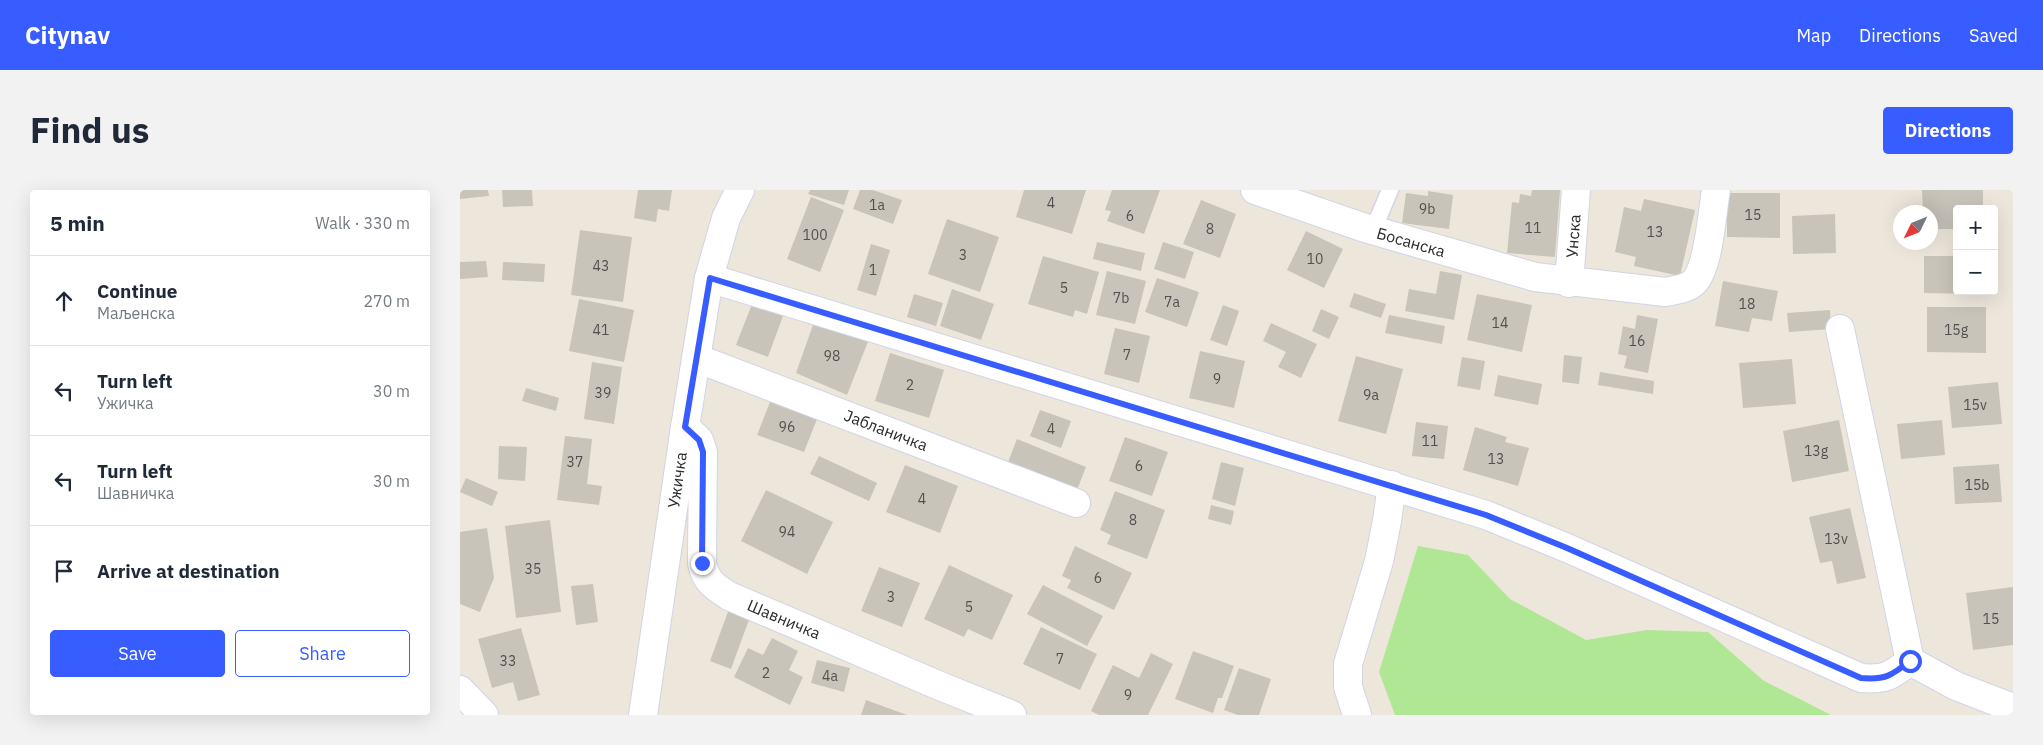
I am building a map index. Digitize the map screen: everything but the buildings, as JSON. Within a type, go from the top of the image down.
[{"type":"street","name":"Ужичка","points":[[643,715],[685,427],[710,278],[726,218],[740,190]]},
{"type":"street","name":"Босанска","points":[[1255,190],[1372,230],[1535,278],[1665,292],[1681,289],[1694,282],[1704,267],[1716,190]]},
{"type":"street","name":"Унска","points":[[1570,283],[1576,190]]},
{"type":"street","points":[[710,278],[1486,515],[1558,544],[1861,678],[1880,679],[1892,675],[1910,661]]},
{"type":"street","points":[[1840,328],[1910,661],[1956,686],[2013,708]]},
{"type":"street","name":"Јабланичка","points":[[696,358],[1076,502]]},
{"type":"street","name":"Шавничка","points":[[685,427],[699,440],[703,452],[702,563],[705,575],[713,585],[738,600],[1012,715]]},
{"type":"street","points":[[1357,715],[1348,687],[1348,664],[1379,561],[1392,485]]},
{"type":"street","points":[[460,690],[484,715]]},
{"type":"lane","points":[[1372,230],[1390,190]]},
{"type":"green space","points":[[1418,546],[1468,555],[1510,599],[1586,640],[1647,630],[1708,632],[1764,681],[1831,715],[1395,715],[1379,672]]},
{"type":"route","points":[[702,563],[703,452],[699,440],[685,427],[710,278],[757,294],[1406,489],[1486,515],[1567,548],[1861,678],[1880,679],[1892,675],[1910,661]]}]
